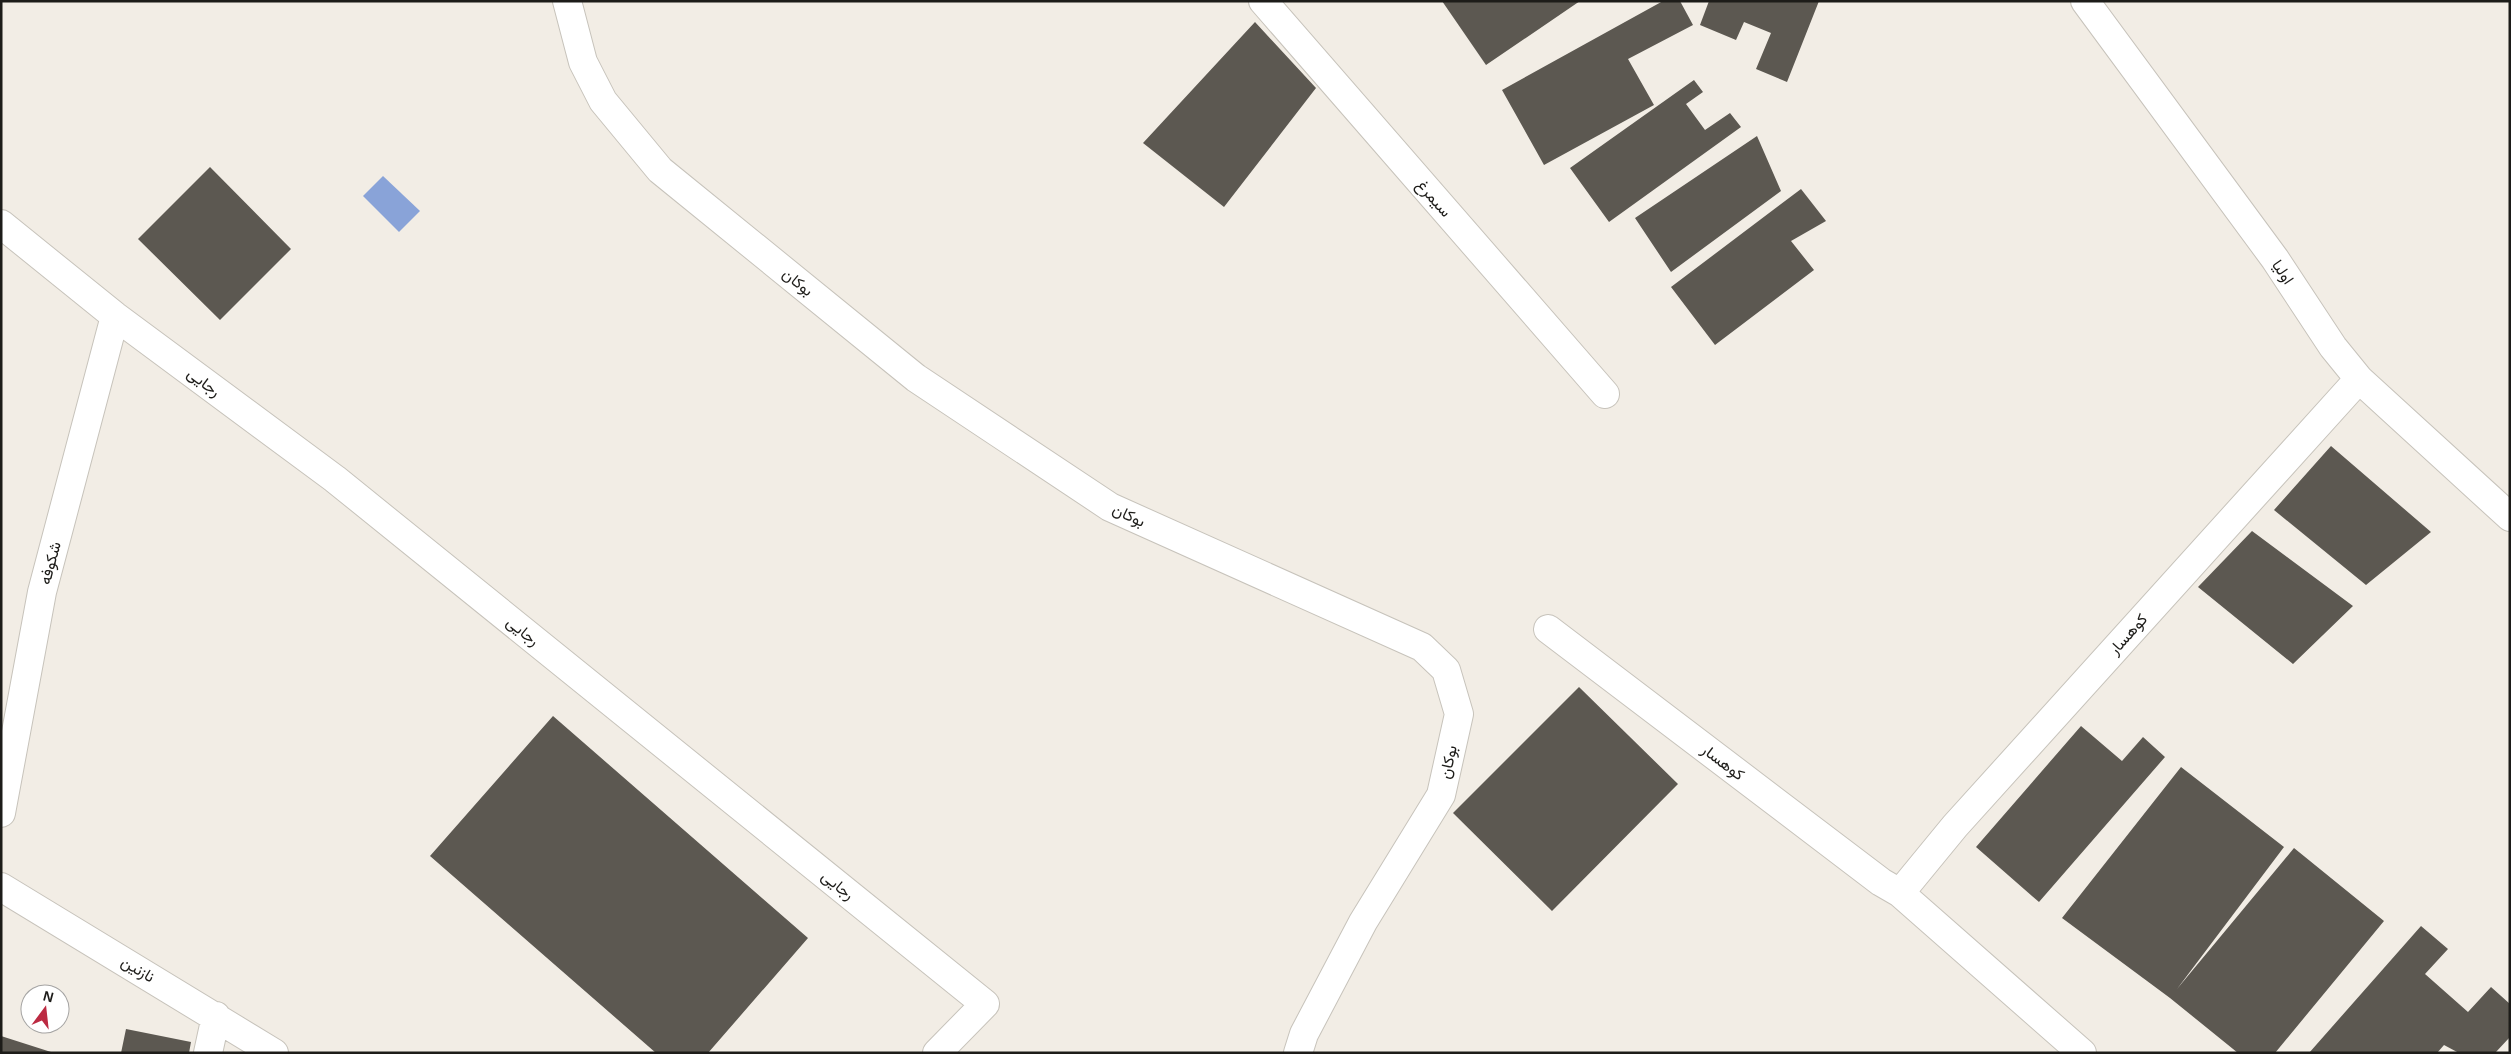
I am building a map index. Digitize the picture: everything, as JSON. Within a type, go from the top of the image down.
[{"type":"street","name":"بوکان","points":[[567,1],[583,62],[603,101],[660,170],[916,378],[1110,507],[1422,647],[1446,670],[1459,714],[1441,795],[1363,922],[1304,1034],[1298,1053]]},
{"type":"street","name":"سیمرغ","points":[[1263,1],[1605,394]]},
{"type":"street","name":"اولیا","points":[[2085,1],[2275,260],[2333,347],[2359,379],[2510,517]]},
{"type":"street","name":"رجایی","points":[[1,224],[115,316],[335,479],[985,1004],[937,1053]]},
{"type":"street","name":"شکوفه","points":[[1,813],[42,592],[115,316]]},
{"type":"street","name":"کوهسار","points":[[1900,893],[1955,826],[2359,379]]},
{"type":"street","name":"کوهسار","points":[[1548,629],[1881,882],[1900,893],[2082,1053]]},
{"type":"street","name":"نازنین","points":[[1,887],[274,1053]]},
{"type":"street","points":[[208,1053],[216,1016]]},
{"type":"water","points":[[383,176],[420,211],[399,232],[363,196]]},
{"type":"building","points":[[1442,1],[1580,1],[1486,65]]},
{"type":"building","points":[[1663,1],[1680,1],[1693,25],[1628,59],[1654,105],[1544,165],[1502,90]]},
{"type":"building","points":[[1709,1],[1819,1],[1787,82],[1756,69],[1771,33],[1744,22],[1736,40],[1700,25]]},
{"type":"building","points":[[1255,22],[1316,88],[1224,207],[1143,143]]},
{"type":"building","points":[[1694,80],[1703,92],[1686,104],[1705,130],[1730,113],[1741,127],[1609,222],[1570,168]]},
{"type":"building","points":[[1757,136],[1781,191],[1671,272],[1635,218]]},
{"type":"building","points":[[210,167],[291,249],[220,320],[138,239]]},
{"type":"building","points":[[1801,189],[1826,221],[1791,241],[1814,270],[1715,345],[1671,287]]},
{"type":"building","points":[[2331,446],[2431,532],[2366,585],[2274,510]]},
{"type":"building","points":[[2252,531],[2353,606],[2293,664],[2198,587]]},
{"type":"building","points":[[1579,687],[1678,784],[1552,911],[1453,813]]},
{"type":"building","points":[[553,716],[808,938],[708,1053],[656,1053],[430,856]]},
{"type":"building","points":[[2081,726],[2122,761],[2143,737],[2165,757],[2039,902],[1976,847]]},
{"type":"building","points":[[2181,767],[2284,847],[2177,989],[2294,848],[2384,921],[2275,1053],[2238,1053],[2170,998],[2062,918]]},
{"type":"building","points":[[2421,926],[2448,949],[2425,974],[2468,1012],[2491,987],[2510,1004],[2510,1037],[2495,1053],[2459,1053],[2444,1045],[2437,1053],[2309,1053]]},
{"type":"building","points":[[126,1029],[191,1042],[189,1053],[121,1053]]},
{"type":"building","points":[[1,1036],[51,1052],[51,1053],[1,1053]]}]
